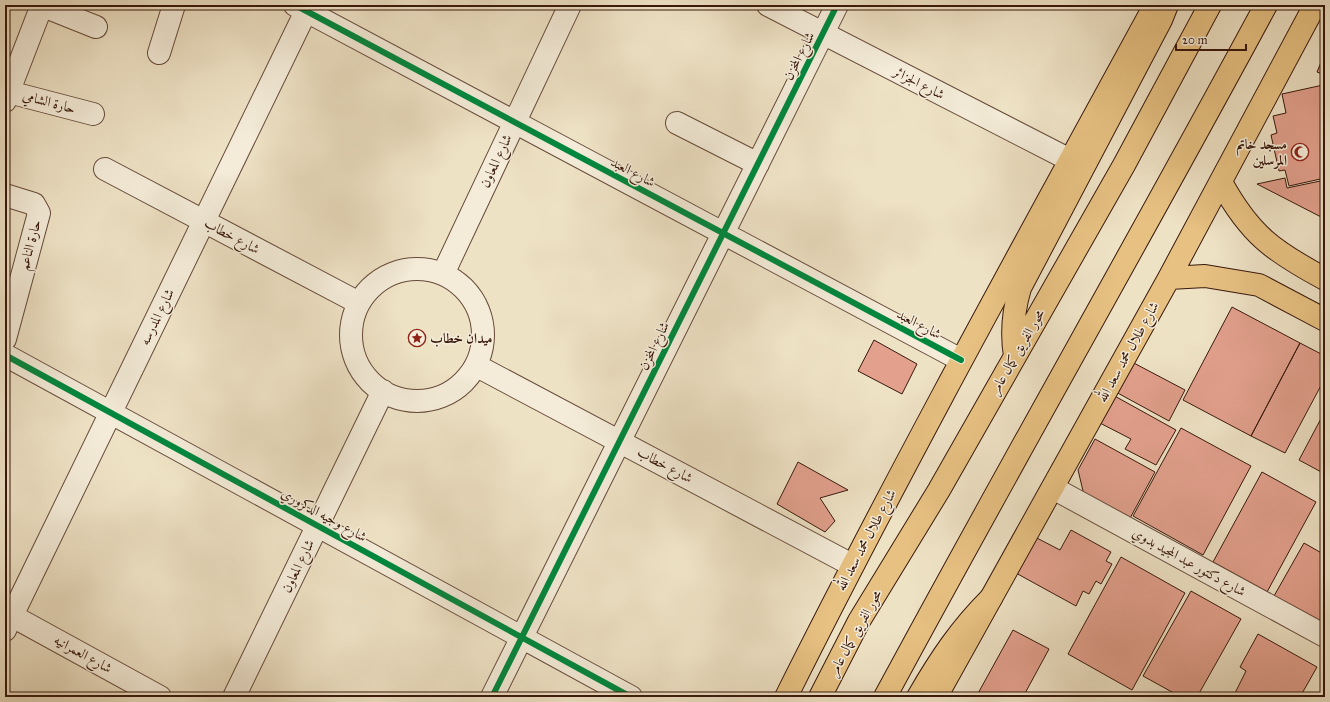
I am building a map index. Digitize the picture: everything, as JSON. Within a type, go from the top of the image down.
[{"type":"main road","name":"شارع طلال محمد سعد الله","points":[[786,697],[852,565],[961,360],[1155,5]]},
{"type":"main road","points":[[1015,356],[1012,329],[1013,315],[1020,288],[1161,20],[1167,5]]},
{"type":"main road","name":"محور الفريق كمال عامر","points":[[820,697],[859,621],[943,483],[1124,165],[1210,5]]},
{"type":"main road","points":[[885,697],[983,516],[1168,187],[1266,5]]},
{"type":"main road","name":"شارع طلال محمد سعد الله","points":[[936,697],[1169,278],[1315,5]]},
{"type":"main road","points":[[1221,182],[1231,201],[1259,236],[1288,259],[1325,279]]},
{"type":"main road","points":[[1169,278],[1205,276],[1259,285],[1325,320]]},
{"type":"main road","points":[[918,697],[944,653],[958,634],[991,598]]},
{"type":"street","points":[[6,94],[41,5],[96,27]]},
{"type":"street","points":[[159,53],[174,5]]},
{"type":"street","name":"شارع المعاون","points":[[443,274],[570,5]]},
{"type":"street","name":"شارع الجزائر","points":[[768,5],[1070,160]]},
{"type":"street","name":"شارع المخزن","points":[[492,697],[838,5]]},
{"type":"street","name":"شارع العبد","points":[[303,7],[514,122],[961,360]]},
{"type":"street","name":"شارع المدرسه","points":[[7,619],[111,412],[204,221],[303,7]]},
{"type":"street","name":"حارة الشامي","points":[[6,94],[93,114]]},
{"type":"street","points":[[677,123],[758,164]]},
{"type":"street","name":"شارع خطاب","points":[[105,169],[359,303]]},
{"type":"street","name":"حارة الناعم","points":[[5,195],[34,204],[38,213],[5,339]]},
{"type":"street","points":[[411,268],[427,269],[443,274],[459,283],[472,296],[480,312],[484,330],[483,348],[477,366],[466,380],[452,392],[435,399],[417,401],[405,400],[382,391],[369,381],[353,352],[351,335],[353,319],[359,303],[368,290],[380,279],[395,272],[411,268]]},
{"type":"street","name":"شارع وجيه الدكروري","points":[[5,354],[631,697]]},
{"type":"street","name":"شارع خطاب","points":[[477,366],[852,565]]},
{"type":"street","name":"شارع المعاون","points":[[234,697],[382,391]]},
{"type":"street","name":"شارع دكتور عبد المجيد بدوي","points":[[1053,488],[1325,636]]},
{"type":"street","name":"شارع العمرانيه","points":[[7,619],[160,697]]},
{"type":"building","points":[[1325,53],[1325,75],[1317,72]]},
{"type":"building","name":"مسجد خاتم المرسلين","points":[[1323,85],[1325,93],[1325,178],[1289,186],[1285,170],[1279,171],[1271,135],[1277,133],[1273,116],[1286,113],[1282,94]]},
{"type":"building","points":[[1285,178],[1287,188],[1325,180],[1325,219],[1257,184]]},
{"type":"building","points":[[1232,307],[1300,343],[1251,436],[1183,400]]},
{"type":"building","points":[[874,340],[917,364],[902,394],[858,371]]},
{"type":"building","points":[[1300,343],[1325,356],[1325,378],[1285,453],[1251,436]]},
{"type":"building","points":[[1130,361],[1185,390],[1169,421],[1114,391]]},
{"type":"building","points":[[1111,394],[1176,430],[1156,465],[1125,449],[1131,439],[1096,421]]},
{"type":"building","points":[[1325,411],[1325,474],[1299,460]]},
{"type":"building","points":[[1181,428],[1251,466],[1203,555],[1133,516]]},
{"type":"building","points":[[1095,439],[1155,472],[1129,520],[1084,495],[1078,470]]},
{"type":"building","points":[[798,462],[848,490],[820,498],[835,521],[825,532],[777,504]]},
{"type":"building","points":[[1262,472],[1316,502],[1267,592],[1213,562]]},
{"type":"building","points":[[1071,530],[1111,552],[1106,561],[1112,564],[1101,584],[1096,581],[1089,594],[1083,591],[1076,606],[1014,572],[1033,536],[1060,550]]},
{"type":"building","points":[[1304,543],[1325,555],[1325,624],[1274,596]]},
{"type":"building","points":[[1121,557],[1185,593],[1132,690],[1068,654]]},
{"type":"building","points":[[1191,591],[1241,619],[1197,697],[1181,697],[1143,676]]},
{"type":"building","points":[[1013,630],[1049,649],[1023,697],[976,697]]},
{"type":"building","points":[[1258,634],[1317,667],[1300,697],[1243,697],[1235,693],[1246,671],[1240,667]]},
{"type":"cycle path","points":[[295,5],[961,360]]},
{"type":"cycle path","points":[[492,697],[837,5]]},
{"type":"cycle path","points":[[5,355],[631,697]]},
{"type":"place","name":"مسجد خاتم المرسلين","points":[[1300,152]]},
{"type":"place","name":"ميدان خطاب","points":[[417,338]]}]
